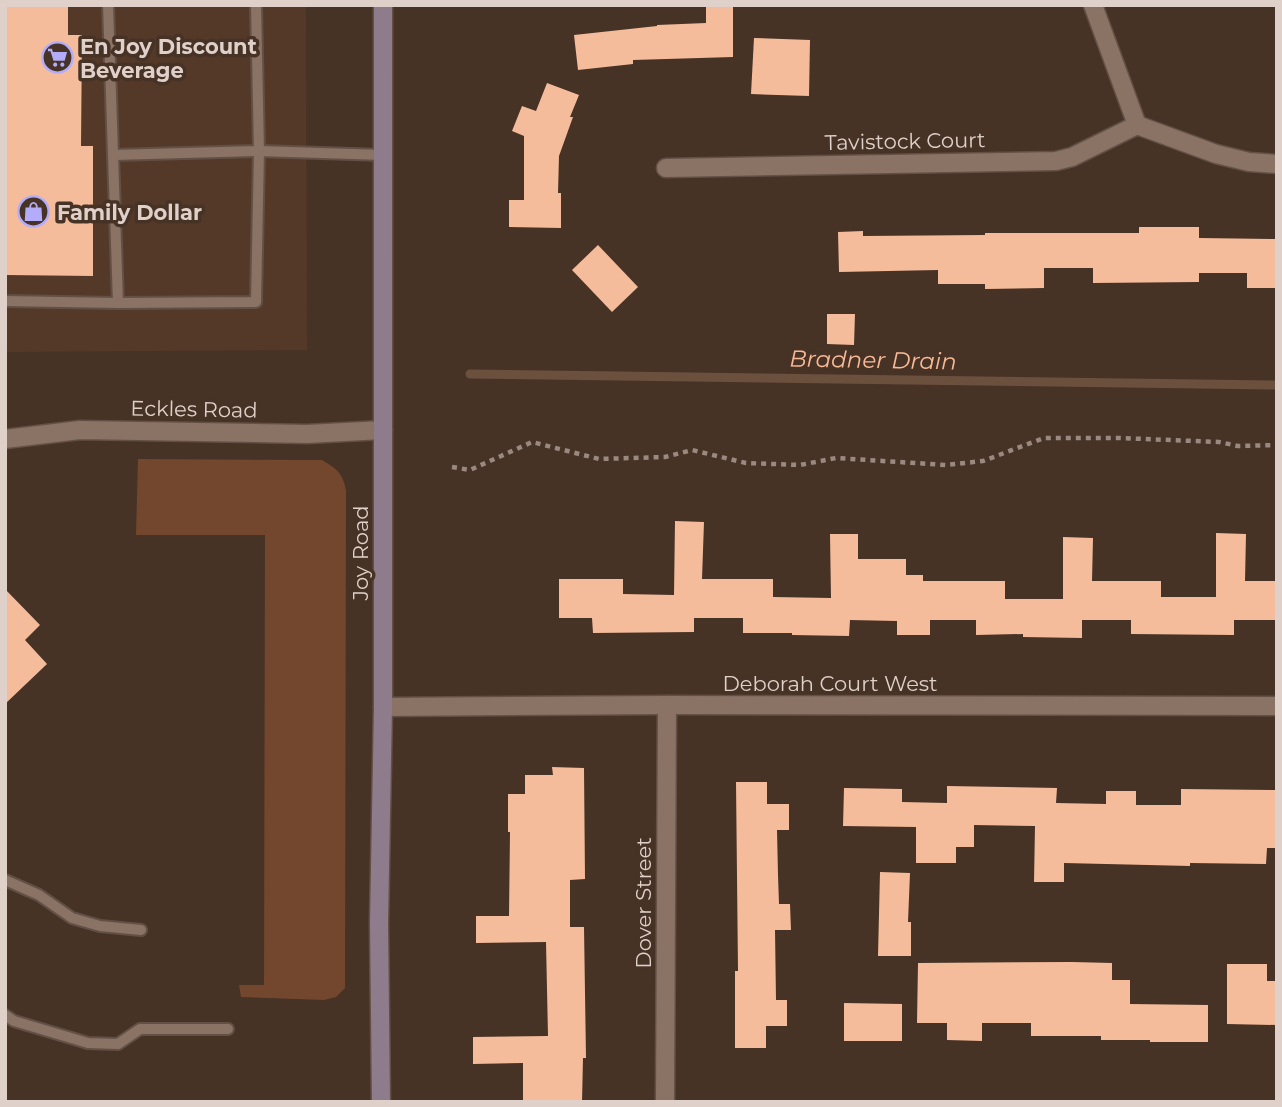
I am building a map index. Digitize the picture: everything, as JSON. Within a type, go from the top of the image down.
[{"type":"street","name":"Joy Road","points":[[381,1102],[379,922],[383,707],[383,5]]},
{"type":"street","points":[[1093,5],[1137,125],[1216,154],[1250,162],[1277,164]]},
{"type":"street","name":"Tavistock Court","points":[[666,168],[1056,162],[1072,158],[1137,125]]},
{"type":"street","name":"Eckles Road","points":[[5,439],[79,430],[307,434],[383,430]]},
{"type":"street","name":"Dover Street","points":[[665,1102],[667,705]]},
{"type":"street","name":"Deborah Court West","points":[[383,707],[1277,706]]},
{"type":"lane","points":[[108,5],[118,303]]},
{"type":"lane","points":[[5,301],[256,302],[259,152],[256,5]]},
{"type":"lane","points":[[113,155],[259,152],[383,155]]},
{"type":"lane","points":[[5,880],[39,895],[72,918],[100,926],[141,930]]},
{"type":"lane","points":[[5,1015],[14,1021],[88,1043],[118,1044],[140,1029],[228,1029]]},
{"type":"path","points":[[452,467],[470,470],[532,442],[599,458],[666,457],[692,450],[746,463],[800,464],[836,458],[946,466],[983,461],[1044,439],[1119,438],[1219,442],[1238,446],[1277,445]]},
{"type":"shaded area","points":[[5,5],[306,5],[307,350],[5,352]]},
{"type":"shaded area","points":[[138,459],[322,460],[335,469],[343,480],[346,491],[345,988],[336,997],[324,1000],[241,997],[239,985],[264,985],[265,535],[136,535]]},
{"type":"building","points":[[5,5],[68,5],[68,35],[82,35],[81,146],[93,146],[93,276],[5,275]]},
{"type":"building","points":[[706,5],[733,5],[733,57],[633,60],[633,64],[578,70],[574,35],[657,25],[706,23]]},
{"type":"building","points":[[754,38],[810,40],[809,96],[751,94]]},
{"type":"building","points":[[547,83],[579,95],[559,156],[561,228],[509,227],[509,200],[524,200],[524,136],[512,131],[522,106],[536,111]]},
{"type":"building","points":[[1139,227],[1199,227],[1199,238],[1276,239],[1276,288],[1247,288],[1247,273],[1199,273],[1199,282],[1093,283],[1093,268],[1044,268],[1044,288],[985,289],[985,284],[938,284],[938,270],[839,272],[838,232],[863,231],[863,236],[1139,233]]},
{"type":"building","points":[[598,245],[638,287],[612,312],[572,270]]},
{"type":"building","points":[[827,314],[855,314],[854,345],[827,344]]},
{"type":"building","points":[[675,521],[704,522],[702,579],[773,579],[773,597],[831,598],[830,534],[858,534],[858,559],[906,559],[906,575],[923,575],[923,581],[1005,581],[1005,599],[1063,599],[1063,537],[1093,538],[1092,581],[1161,581],[1161,597],[1216,597],[1216,533],[1246,534],[1245,581],[1277,581],[1277,620],[1234,620],[1234,635],[1131,634],[1131,620],[1082,620],[1082,638],[1023,637],[1023,634],[976,635],[976,620],[930,620],[930,635],[897,635],[897,621],[850,620],[849,636],[743,633],[743,618],[694,618],[694,632],[593,633],[592,618],[559,618],[559,579],[623,579],[623,594],[674,595]]},
{"type":"building","points":[[5,589],[40,625],[25,640],[47,664],[5,704]]},
{"type":"building","points":[[552,767],[584,768],[585,879],[570,880],[570,927],[584,927],[586,1058],[583,1058],[582,1102],[523,1102],[523,1063],[473,1064],[473,1037],[548,1036],[546,942],[476,943],[476,916],[509,916],[508,794],[525,794],[525,775],[553,775]]},
{"type":"building","points":[[736,782],[767,782],[767,804],[789,804],[789,830],[777,830],[779,904],[790,904],[791,930],[775,930],[776,1000],[787,1000],[787,1026],[766,1026],[766,1048],[735,1048],[735,971],[738,971]]},
{"type":"building","points":[[947,786],[1057,788],[1056,803],[1106,804],[1106,791],[1136,791],[1136,805],[1181,805],[1181,789],[1277,790],[1277,848],[1267,848],[1266,864],[1190,863],[1190,866],[1064,863],[1064,882],[1034,882],[1035,826],[974,825],[974,847],[956,847],[956,863],[916,863],[916,827],[843,826],[844,788],[902,789],[902,802],[947,803]]},
{"type":"building","points":[[880,872],[910,873],[908,922],[911,922],[911,956],[878,956]]},
{"type":"building","points":[[918,963],[1112,963],[1112,980],[1130,980],[1130,1004],[1208,1005],[1208,1042],[1101,1040],[1101,1036],[1031,1036],[1031,1023],[982,1023],[982,1041],[947,1040],[947,1023],[917,1023]]},
{"type":"building","points":[[1227,964],[1267,964],[1267,981],[1277,981],[1277,1025],[1227,1024]]},
{"type":"building","points":[[844,1003],[902,1004],[902,1041],[844,1041]]},
{"type":"waterway","name":"Bradner Drain","points":[[470,374],[1277,385]]},
{"type":"place","name":"En Joy Discount Beverage","points":[[57,58]]},
{"type":"place","name":"Family Dollar","points":[[34,212]]}]
